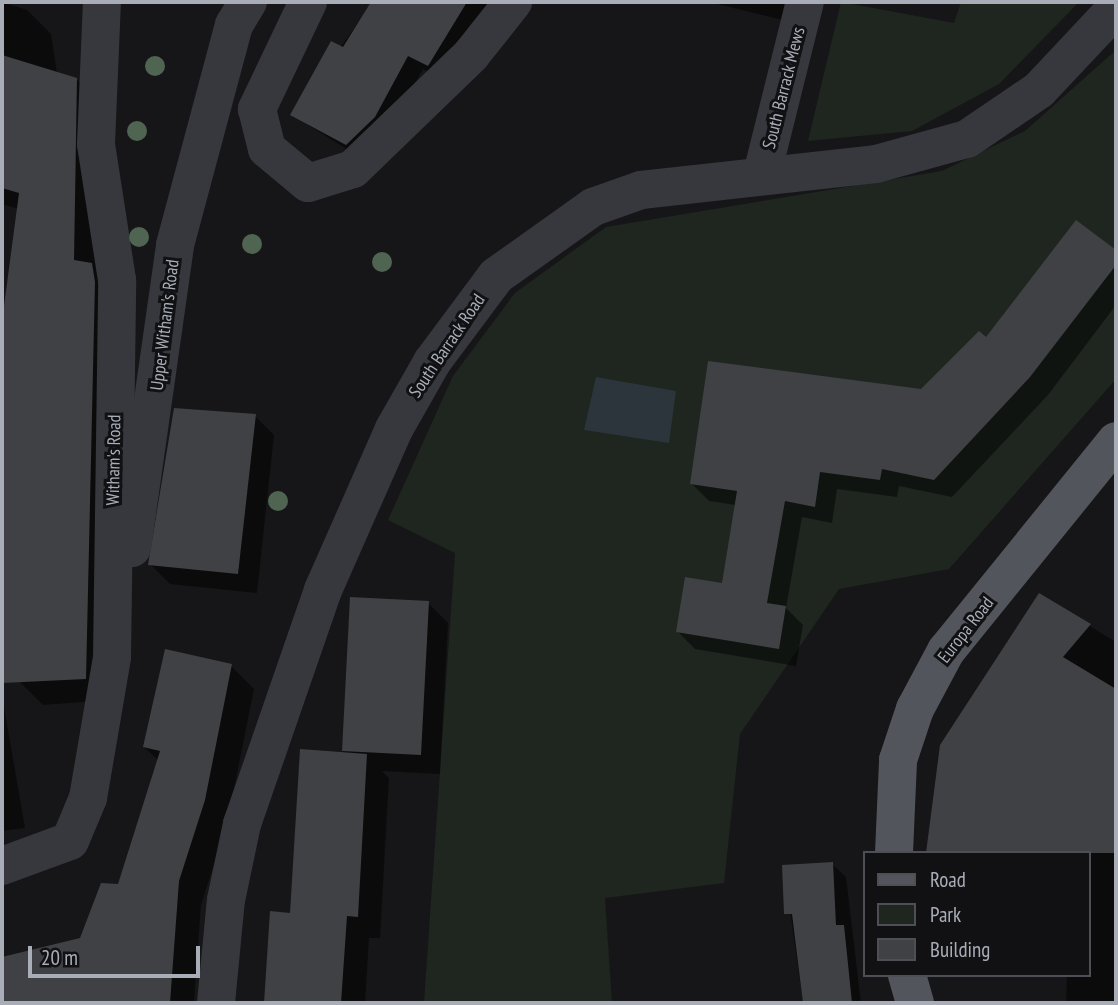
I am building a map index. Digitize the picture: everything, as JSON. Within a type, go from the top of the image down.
[{"type":"main road","name":"Europa Road","points":[[894,851],[898,760],[915,709],[946,650],[1116,442]]},
{"type":"main road","points":[[908,977],[915,1003]]},
{"type":"street","name":"Witham's Road","points":[[2,866],[70,841],[89,798],[112,657],[117,280],[96,144],[102,2]]},
{"type":"street","name":"Upper Witham's Road","points":[[112,657],[152,439],[175,245],[234,24],[248,2]]},
{"type":"street","points":[[308,2],[257,109],[267,149],[308,183],[353,169],[471,55],[513,2]]},
{"type":"street","name":"South Barrack Mews","points":[[762,174],[805,2]]},
{"type":"street","name":"South Barrack Road","points":[[216,1003],[233,860],[272,735],[323,590],[394,429],[432,362],[496,276],[593,207],[641,190],[762,174],[876,164],[967,139],[1039,90],[1116,8]]},
{"type":"green space","points":[[841,2],[954,23],[961,2],[1079,2],[999,84],[912,131],[808,141]]},
{"type":"green space","points":[[1116,50],[1116,379],[949,569],[839,589],[740,734],[724,883],[605,898],[612,1003],[424,1003],[455,553],[388,520],[453,376],[515,293],[606,227],[942,171],[1025,131]]},
{"type":"shaded area","points":[[596,377],[676,391],[669,443],[584,430]]},
{"type":"building","points":[[371,2],[467,2],[428,66],[408,56],[375,117],[346,145],[290,115],[331,41],[343,47]]},
{"type":"building","points":[[2,55],[77,78],[74,260],[92,263],[95,282],[86,679],[2,683],[2,321],[19,193],[2,188]]},
{"type":"building","points":[[1076,220],[1116,250],[1116,265],[1030,377],[934,480],[882,469],[880,480],[820,472],[815,507],[785,501],[767,603],[786,606],[779,649],[676,632],[685,577],[722,583],[737,491],[690,484],[708,361],[921,389],[979,331],[986,337]]},
{"type":"building","points":[[174,408],[256,414],[238,574],[148,565]]},
{"type":"building","points":[[1039,593],[1091,624],[1063,657],[1116,689],[1116,853],[926,851],[940,745]]},
{"type":"building","points":[[350,597],[429,601],[421,755],[342,751]]},
{"type":"building","points":[[165,649],[232,664],[205,800],[179,881],[170,1003],[2,1003],[2,957],[80,938],[101,883],[118,884],[160,751],[143,747]]},
{"type":"building","points":[[300,749],[367,754],[358,917],[347,916],[341,1003],[264,1003],[270,911],[290,913]]},
{"type":"building","points":[[833,862],[836,925],[844,925],[852,1003],[803,1003],[792,914],[784,914],[782,865]]}]
